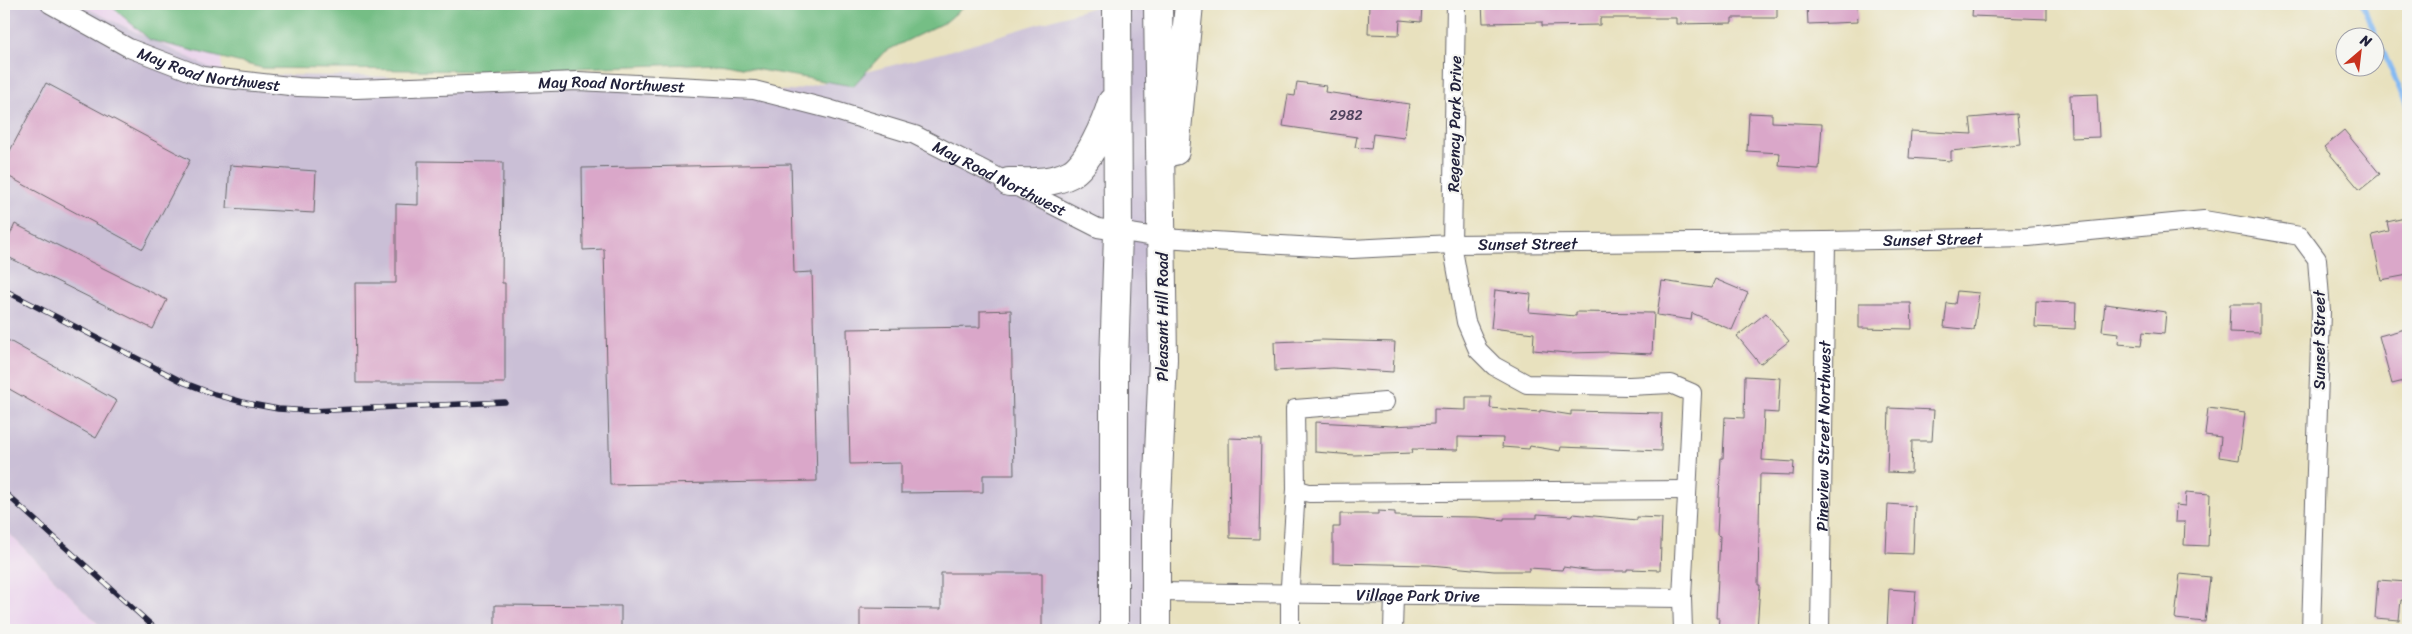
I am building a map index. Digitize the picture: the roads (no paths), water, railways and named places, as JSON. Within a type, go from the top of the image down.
[{"type":"highway","points":[[1114,630],[1114,364],[1118,231],[1117,4]]},
{"type":"highway","name":"Pleasant Hill Road","points":[[1156,630],[1156,525],[1163,360],[1158,4]]},
{"type":"highway","points":[[1162,238],[1172,204],[1189,4]]},
{"type":"highway","points":[[1009,182],[1044,182],[1071,174],[1088,155],[1107,121],[1118,84]]},
{"type":"street","name":"May Road Northwest","points":[[50,4],[129,48],[202,76],[298,87],[360,89],[578,81],[754,90],[830,109],[916,135],[1098,228],[1162,238]]},
{"type":"street","name":"Regency Park Drive","points":[[1456,4],[1452,244],[1466,322],[1478,350],[1494,366],[1527,384],[1629,386],[1671,384],[1692,393],[1687,490]]},
{"type":"street","name":"Sunset Street","points":[[1162,238],[1352,249],[1452,244],[1826,242],[2028,237],[2204,220],[2300,236],[2318,259],[2322,311],[2311,630]]},
{"type":"street","name":"Pineview Street Northwest","points":[[1820,630],[1826,242]]},
{"type":"street","points":[[1290,630],[1290,594],[1296,489],[1294,409],[1385,402]]},
{"type":"street","points":[[1296,489],[1309,494],[1687,490],[1682,598],[1683,630]]},
{"type":"street","name":"Village Park Drive","points":[[1156,592],[1682,598]]},
{"type":"street","points":[[1393,630],[1394,596]]},
{"type":"waterway","points":[[2362,4],[2408,108]]},
{"type":"railway","points":[[4,290],[185,383],[246,403],[278,409],[311,411],[505,402]]},
{"type":"railway","points":[[4,492],[157,630]]}]
